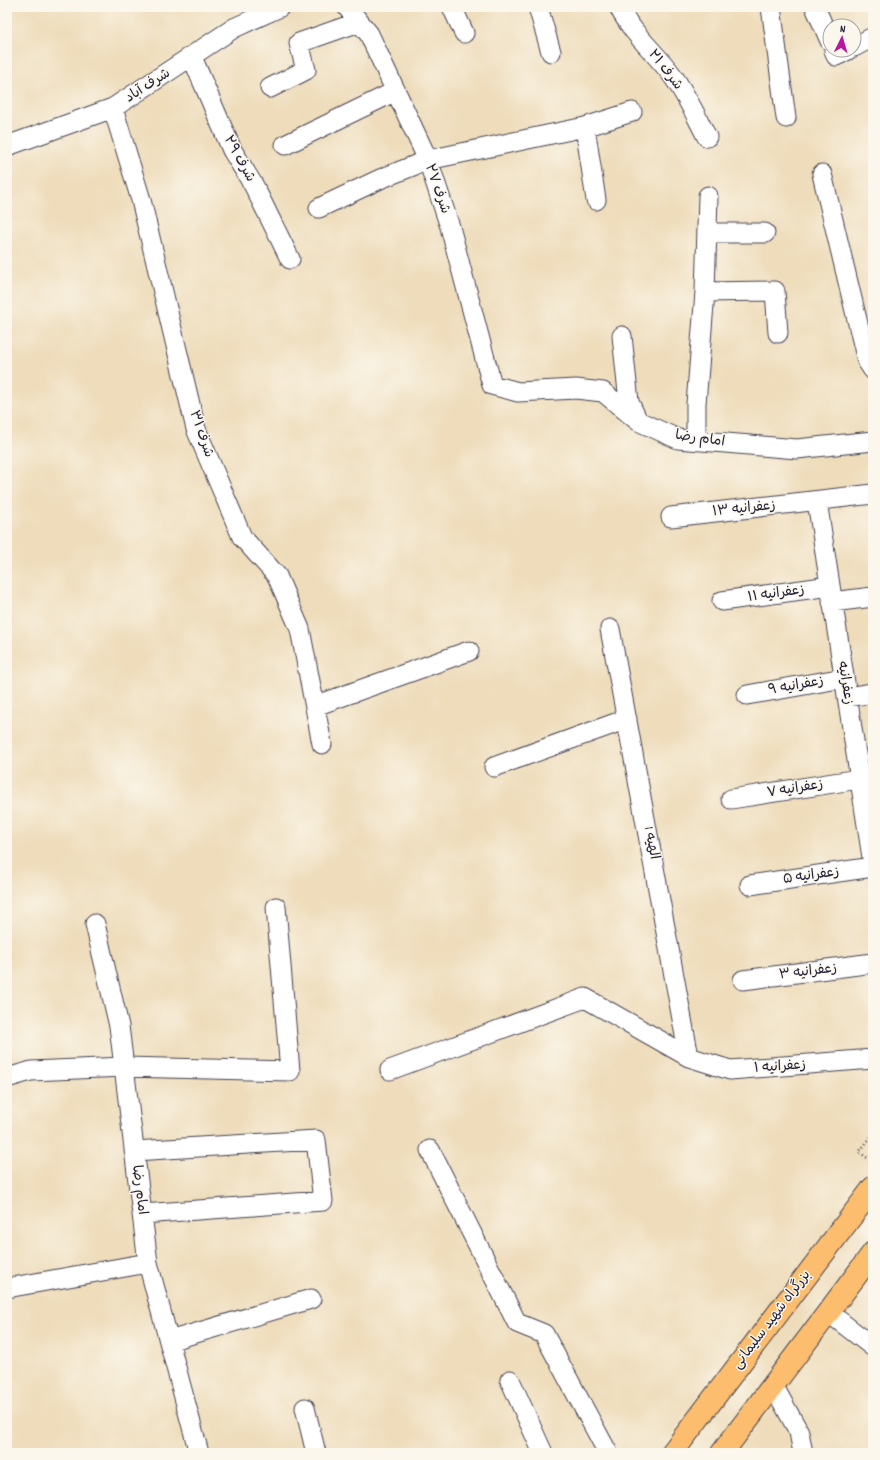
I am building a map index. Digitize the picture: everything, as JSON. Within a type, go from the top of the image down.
[{"type":"highway","name":"بزرگراه شهید سلیمانی","points":[[672,1453],[873,1188]]},
{"type":"highway","points":[[722,1453],[873,1253]]},
{"type":"street","name":"شرف آباد","points":[[7,146],[113,108],[234,28],[280,7]]},
{"type":"street","name":"شرف ۲۷","points":[[347,7],[369,34],[428,160],[450,227],[492,385]]},
{"type":"street","points":[[452,7],[464,33]]},
{"type":"street","points":[[538,7],[551,52]]},
{"type":"street","name":"شرف ۲۱","points":[[619,7],[635,32],[672,74],[689,102],[707,137]]},
{"type":"street","points":[[771,7],[786,118]]},
{"type":"street","points":[[815,7],[822,23]]},
{"type":"street","points":[[270,88],[306,70],[299,43],[359,22]]},
{"type":"street","points":[[862,43],[873,37]]},
{"type":"street","name":"شرف ۲۹","points":[[192,57],[232,150],[254,186],[290,259]]},
{"type":"street","points":[[285,145],[396,91]]},
{"type":"street","name":"شرف ۳۱","points":[[113,108],[141,200],[196,429],[242,537],[277,576],[300,629],[322,744]]},
{"type":"street","points":[[319,208],[428,160],[585,127],[632,112]]},
{"type":"street","points":[[585,127],[596,200]]},
{"type":"street","points":[[822,174],[867,361],[873,370]]},
{"type":"street","points":[[696,440],[699,355],[705,292],[708,196]]},
{"type":"street","points":[[707,233],[765,233]]},
{"type":"street","points":[[705,292],[775,291],[778,333]]},
{"type":"street","points":[[622,336],[629,402],[638,421]]},
{"type":"street","name":"امام رضا","points":[[492,385],[518,392],[576,389],[603,392],[638,421],[678,439],[796,449],[873,442]]},
{"type":"street","name":"زعفرانیه ۱۳","points":[[670,516],[873,494]]},
{"type":"street","name":"زعفرانیه","points":[[817,501],[873,865]]},
{"type":"street","name":"زعفرانیه ۱۱","points":[[722,601],[831,594],[873,597]]},
{"type":"street","name":"الهیه 1","points":[[610,630],[689,1057]]},
{"type":"street","points":[[315,706],[469,651]]},
{"type":"street","name":"زعفرانیه ۹","points":[[747,695],[844,678]]},
{"type":"street","points":[[847,697],[873,693]]},
{"type":"street","points":[[494,767],[627,719]]},
{"type":"street","name":"زعفرانیه ۷","points":[[731,799],[859,779]]},
{"type":"street","name":"زعفرانیه ۵","points":[[750,884],[873,865]]},
{"type":"street","points":[[7,1078],[31,1071],[124,1067],[290,1071],[276,908]]},
{"type":"street","name":"امام رضا","points":[[95,924],[119,1026],[148,1263],[199,1453]]},
{"type":"street","name":"زعفرانیه ۳","points":[[744,980],[873,963]]},
{"type":"street","name":"زعفرانیه ۱","points":[[390,1070],[585,998],[689,1057],[730,1070],[873,1059]]},
{"type":"street","points":[[134,1151],[316,1140],[323,1201],[142,1214]]},
{"type":"street","points":[[430,1150],[517,1323],[544,1334],[608,1453]]},
{"type":"street","points":[[7,1288],[148,1263]]},
{"type":"street","points":[[169,1341],[311,1299]]},
{"type":"street","points":[[828,1312],[873,1347]]},
{"type":"street","points":[[510,1380],[543,1453]]},
{"type":"street","points":[[773,1386],[799,1432],[803,1453]]},
{"type":"street","points":[[305,1408],[316,1453]]},
{"type":"path","points":[[871,1137],[859,1152],[873,1162]]}]
